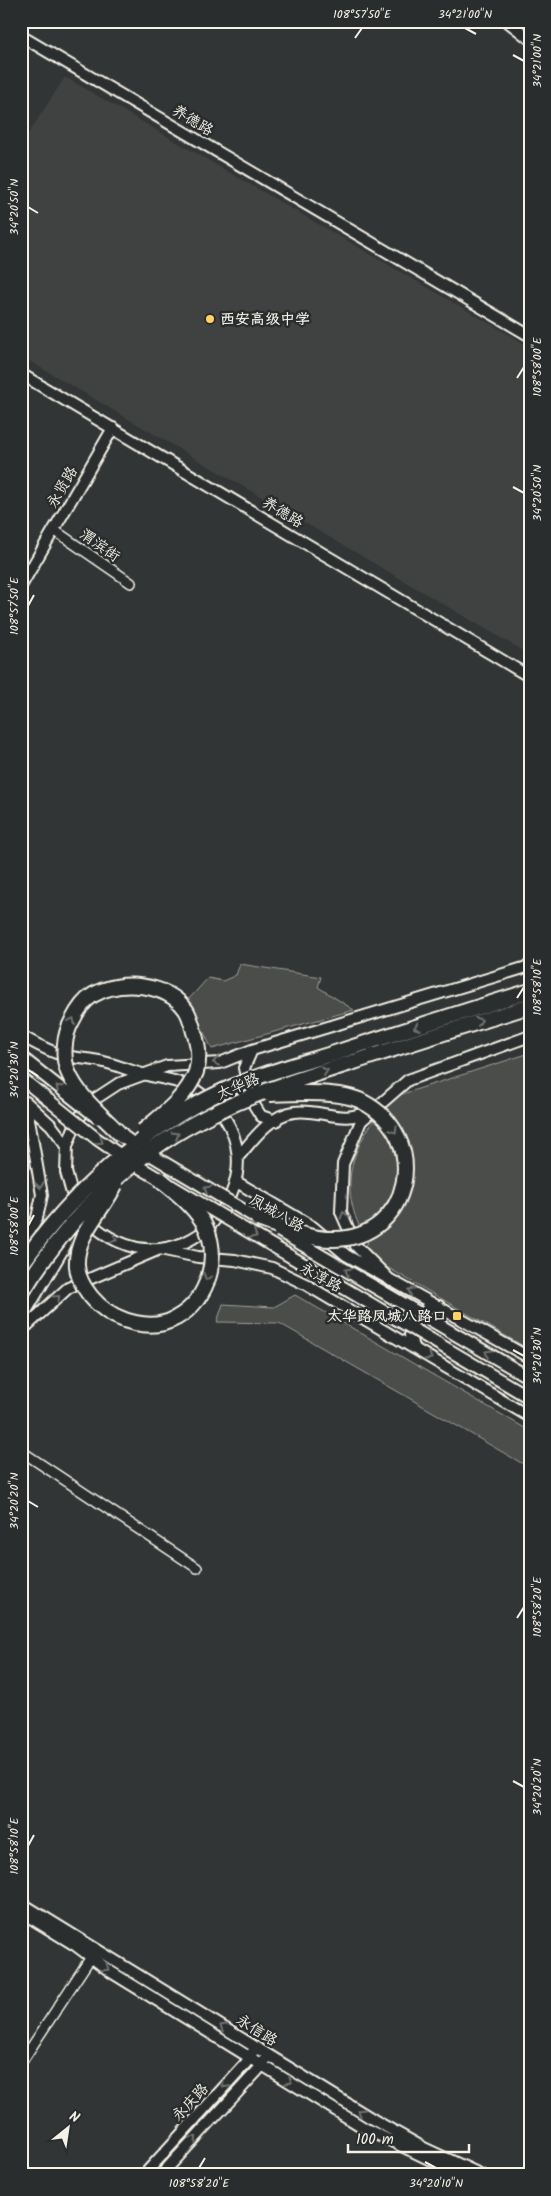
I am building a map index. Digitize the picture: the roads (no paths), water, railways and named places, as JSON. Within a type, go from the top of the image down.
[{"type":"main road","points":[[93,1180],[107,1160],[180,1098],[196,1072],[198,1045],[187,1010],[172,998],[154,988],[126,985],[106,988],[92,996],[79,1008],[67,1034],[64,1049],[68,1072],[84,1096],[122,1136]]},
{"type":"main road","name":"太华路","points":[[21,1265],[52,1223],[93,1180],[114,1162],[168,1122],[224,1091],[293,1066],[530,991]]},
{"type":"main road","name":"太华路","points":[[21,1294],[42,1261],[80,1214],[120,1175],[154,1148],[203,1119],[254,1095],[530,1006]]},
{"type":"main road","name":"凤城八路","points":[[21,1057],[82,1107],[122,1136],[258,1219],[530,1378]]},
{"type":"main road","name":"凤城八路","points":[[21,1078],[98,1139],[160,1179],[530,1398]]},
{"type":"main road","points":[[254,1095],[317,1092],[362,1101],[386,1117],[398,1134],[404,1151],[403,1187],[392,1210],[376,1225],[361,1234],[335,1239],[305,1235],[258,1219]]},
{"type":"main road","points":[[120,1175],[105,1205],[82,1236],[77,1267],[88,1296],[104,1310],[123,1321],[150,1325],[176,1319],[194,1304],[209,1278],[212,1256],[211,1241],[203,1222],[189,1204],[160,1179]]},
{"type":"street","points":[[508,21],[530,39]]},
{"type":"street","name":"养德路","points":[[21,36],[530,336]]},
{"type":"street","name":"养德路","points":[[21,374],[530,677]]},
{"type":"street","name":"永贤路","points":[[21,586],[113,428]]},
{"type":"street","name":"渭滨街","points":[[54,530],[131,583]]},
{"type":"street","points":[[160,1249],[133,1247],[108,1237],[87,1220],[73,1197],[66,1172],[67,1146],[77,1120],[94,1099],[118,1084],[168,1066],[220,1063],[252,1050],[530,966]]},
{"type":"street","points":[[21,1036],[59,1055],[103,1062],[145,1075],[171,1080],[196,1090],[217,1108],[231,1131],[238,1157],[235,1181],[225,1209],[208,1229],[186,1243],[160,1249],[68,1288],[21,1331]]},
{"type":"street","points":[[391,1281],[356,1246],[341,1212],[343,1164],[362,1121],[408,1080],[530,1036]]},
{"type":"street","points":[[252,1050],[244,1068],[251,1100],[261,1116],[276,1120]]},
{"type":"street","points":[[238,1157],[264,1127],[293,1112],[318,1113],[340,1118],[348,1117],[363,1114],[387,1099]]},
{"type":"street","points":[[23,1100],[51,1125],[67,1146]]},
{"type":"street","points":[[21,1245],[36,1218],[42,1195],[23,1100]]},
{"type":"street","points":[[235,1181],[313,1227],[346,1255],[530,1358]]},
{"type":"street","points":[[21,1320],[68,1241],[87,1220]]},
{"type":"street","name":"永淳路","points":[[160,1249],[235,1260],[272,1268],[305,1284],[530,1417]]},
{"type":"street","points":[[412,1348],[410,1335],[426,1308],[440,1306]]},
{"type":"street","points":[[21,1451],[197,1568]]},
{"type":"street","name":"永信路","points":[[21,1903],[94,1953],[253,2052],[268,2055],[424,2148],[482,2175]]},
{"type":"street","name":"永信路","points":[[21,1912],[94,1953]]},
{"type":"street","points":[[21,2063],[94,1953]]},
{"type":"street","name":"永信路","points":[[253,2052],[262,2064],[366,2129],[462,2175]]},
{"type":"street","name":"永庆路","points":[[144,2175],[253,2052]]},
{"type":"street","name":"永庆路","points":[[161,2175],[262,2064],[268,2055]]},
{"type":"place","name":"西安高级中学","points":[[210,319]]},
{"type":"place","name":"太华路凤城八路口","points":[[457,1316]]}]
